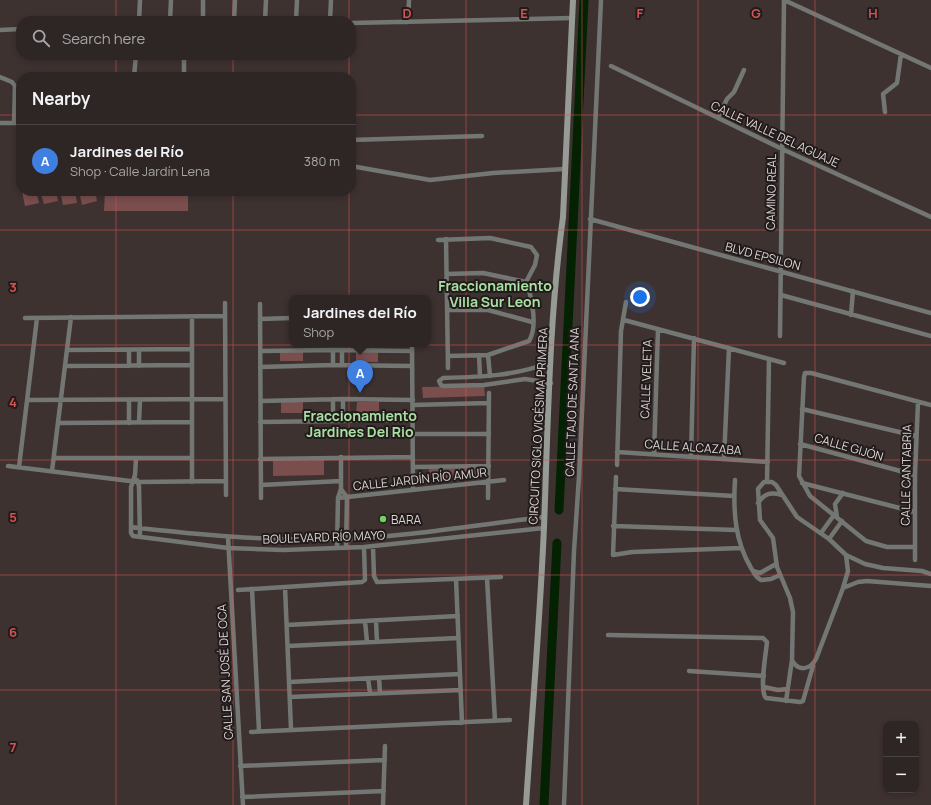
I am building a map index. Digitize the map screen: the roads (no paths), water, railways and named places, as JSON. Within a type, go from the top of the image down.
[{"type":"main road","name":"CIRCUITO SIGLO VIGÉSIMA PRIMERA","points":[[526,805],[544,528],[551,362],[565,169],[572,0]]},
{"type":"street","points":[[139,16],[140,0]]},
{"type":"street","points":[[170,16],[171,0]]},
{"type":"street","points":[[202,16],[203,0]]},
{"type":"street","points":[[234,16],[235,0]]},
{"type":"street","points":[[265,16],[266,0]]},
{"type":"street","points":[[296,16],[297,0]]},
{"type":"street","points":[[330,16],[331,0]]},
{"type":"street","points":[[408,0],[408,22]]},
{"type":"street","name":"CALLE TAJO DE SANTA ANA","points":[[564,805],[601,0]]},
{"type":"street","points":[[784,0],[931,68]]},
{"type":"street","name":"CAMINO REAL","points":[[780,336],[784,0]]},
{"type":"street","points":[[356,23],[572,18]]},
{"type":"street","points":[[0,30],[16,29]]},
{"type":"street","points":[[885,112],[883,94],[897,83],[902,54]]},
{"type":"street","points":[[134,72],[136,60]]},
{"type":"street","points":[[184,60],[184,72]]},
{"type":"street","name":"CALLE VALLE DEL AGUAJE","points":[[611,66],[718,118],[931,217]]},
{"type":"street","points":[[718,118],[727,99],[734,92],[744,70]]},
{"type":"street","points":[[0,77],[12,82],[15,86],[14,123],[0,123]]},
{"type":"street","points":[[356,140],[482,136]]},
{"type":"street","points":[[356,167],[430,180],[493,173],[565,169]]},
{"type":"street","name":"BLVD EPSILON","points":[[590,219],[780,270],[931,313]]},
{"type":"street","points":[[446,239],[448,368]]},
{"type":"street","points":[[438,240],[499,239],[534,249],[537,255],[536,262],[526,282],[533,301],[532,335],[529,341],[488,355],[448,356]]},
{"type":"street","points":[[447,274],[483,273],[526,282]]},
{"type":"street","points":[[851,315],[853,291]]},
{"type":"street","points":[[781,295],[931,336]]},
{"type":"street","points":[[617,466],[621,331],[626,302]]},
{"type":"street","points":[[225,303],[226,495]]},
{"type":"street","points":[[260,304],[261,498]]},
{"type":"street","points":[[447,310],[488,310],[532,322]]},
{"type":"street","points":[[25,318],[225,316]]},
{"type":"street","points":[[52,471],[71,317]]},
{"type":"street","points":[[192,317],[192,482]]},
{"type":"street","points":[[19,468],[37,318]]},
{"type":"street","points":[[260,318],[289,318]]},
{"type":"street","points":[[624,320],[784,363]]},
{"type":"street","name":"CALLE VELETA","points":[[654,454],[658,329]]},
{"type":"street","points":[[691,457],[694,338]]},
{"type":"street","points":[[412,347],[413,490]]},
{"type":"street","points":[[724,459],[729,348]]},
{"type":"street","points":[[67,350],[192,349]]},
{"type":"street","points":[[129,350],[129,366]]},
{"type":"street","points":[[139,350],[140,366]]},
{"type":"street","points":[[333,350],[333,365]]},
{"type":"street","points":[[342,350],[342,365]]},
{"type":"street","points":[[260,351],[412,351]]},
{"type":"street","points":[[479,355],[480,377]]},
{"type":"street","points":[[488,355],[490,376]]},
{"type":"street","points":[[767,482],[769,359]]},
{"type":"street","points":[[551,362],[523,371],[490,376],[443,378],[440,379],[439,383],[443,386],[484,384],[525,379],[551,383]]},
{"type":"street","points":[[65,366],[192,365]]},
{"type":"street","points":[[260,367],[333,365],[412,366]]},
{"type":"street","points":[[523,371],[525,379]]},
{"type":"street","points":[[915,547],[887,547],[871,544],[810,496],[799,476],[804,377],[807,372],[931,405]]},
{"type":"street","points":[[488,498],[489,393]]},
{"type":"street","points":[[27,400],[225,399]]},
{"type":"street","points":[[333,399],[333,421]]},
{"type":"street","points":[[261,401],[343,399],[489,403]]},
{"type":"street","points":[[343,399],[343,421]]},
{"type":"street","points":[[129,400],[129,423]]},
{"type":"street","points":[[139,422],[140,400]]},
{"type":"street","name":"CALLE CANTABRIA","points":[[915,560],[915,476],[918,402]]},
{"type":"street","points":[[802,409],[916,436]]},
{"type":"street","points":[[260,422],[413,420]]},
{"type":"street","points":[[58,422],[192,422]]},
{"type":"street","points":[[413,434],[489,434]]},
{"type":"street","name":"CALLE GIJÓN","points":[[800,444],[915,476]]},
{"type":"street","name":"CALLE ALCAZABA","points":[[617,452],[768,462]]},
{"type":"street","points":[[337,548],[338,498],[341,489],[341,457]]},
{"type":"street","points":[[260,459],[413,457]]},
{"type":"street","points":[[54,458],[192,458]]},
{"type":"street","points":[[131,527],[133,481],[135,475],[136,458]]},
{"type":"street","points":[[8,466],[138,482],[226,481]]},
{"type":"street","points":[[413,467],[489,466]]},
{"type":"street","points":[[135,475],[138,482],[141,528],[140,537]]},
{"type":"street","points":[[616,477],[613,555],[741,548]]},
{"type":"street","name":"CALLE JARDÍN RÍO AMUR","points":[[338,498],[504,480]]},
{"type":"street","points":[[735,480],[734,496],[736,530],[741,548],[755,576],[761,580],[771,579],[780,575]]},
{"type":"street","points":[[261,485],[341,481]]},
{"type":"street","points":[[786,700],[792,660],[793,612],[790,598],[776,564],[773,538],[760,520],[758,503],[759,486],[767,482],[772,482],[776,485],[797,517],[829,539],[846,555],[865,564],[882,568],[922,571],[931,574]]},
{"type":"street","points":[[802,483],[915,512]]},
{"type":"street","points":[[341,489],[347,497],[346,548]]},
{"type":"street","points":[[615,489],[734,496]]},
{"type":"street","points":[[758,503],[763,496],[768,494],[782,495]]},
{"type":"street","points":[[821,533],[835,516],[835,504],[843,494]]},
{"type":"street","name":"BOULEVARD RÍO MAYO","points":[[544,518],[346,539],[280,540],[228,537],[131,527],[131,533],[132,535],[140,537],[228,548],[283,550],[373,547],[544,528]]},
{"type":"street","points":[[829,539],[842,521]]},
{"type":"street","points":[[614,526],[736,530]]},
{"type":"street","name":"CALLE SAN JOSÉ DE OCA","points":[[228,537],[243,805]]},
{"type":"street","points":[[238,590],[362,582],[365,580],[364,547]]},
{"type":"street","points":[[373,547],[374,576],[377,582],[501,577]]},
{"type":"street","points":[[608,635],[763,638],[768,642],[764,676],[764,694],[766,698],[800,702],[803,701],[813,666],[844,588],[848,571],[846,555]]},
{"type":"street","points":[[753,570],[760,573],[776,564]]},
{"type":"street","points":[[487,578],[495,721]]},
{"type":"street","points":[[456,579],[462,723]]},
{"type":"street","points":[[844,588],[858,582],[867,581],[931,586]]},
{"type":"street","points":[[285,588],[291,729]]},
{"type":"street","points":[[252,590],[259,731]]},
{"type":"street","points":[[287,626],[458,616]]},
{"type":"street","points":[[366,621],[367,642]]},
{"type":"street","points":[[376,621],[377,642]]},
{"type":"street","points":[[288,646],[458,638]]},
{"type":"street","points":[[792,660],[797,667],[804,669],[813,666]]},
{"type":"street","points":[[689,671],[764,676]]},
{"type":"street","points":[[289,682],[460,674]]},
{"type":"street","points":[[368,678],[370,693]]},
{"type":"street","points":[[379,678],[380,693]]},
{"type":"street","points":[[764,687],[778,690],[787,689]]},
{"type":"street","points":[[290,697],[461,690]]},
{"type":"street","points":[[251,732],[510,720]]},
{"type":"street","points":[[383,805],[385,746]]},
{"type":"street","points":[[240,766],[385,760]]},
{"type":"street","points":[[242,797],[384,791]]},
{"type":"waterway","points":[[559,510],[584,0]]},
{"type":"waterway","points":[[544,805],[557,543]]},
{"type":"place","name":"Jardines del Río","points":[[360,393]]},
{"type":"place","name":"BARA","points":[[383,519]]},
{"type":"district","name":"Fraccionamiento Villa Sur Leon","points":[[495,294]]},
{"type":"district","name":"Fraccionamiento Jardines Del Rio","points":[[360,424]]}]
